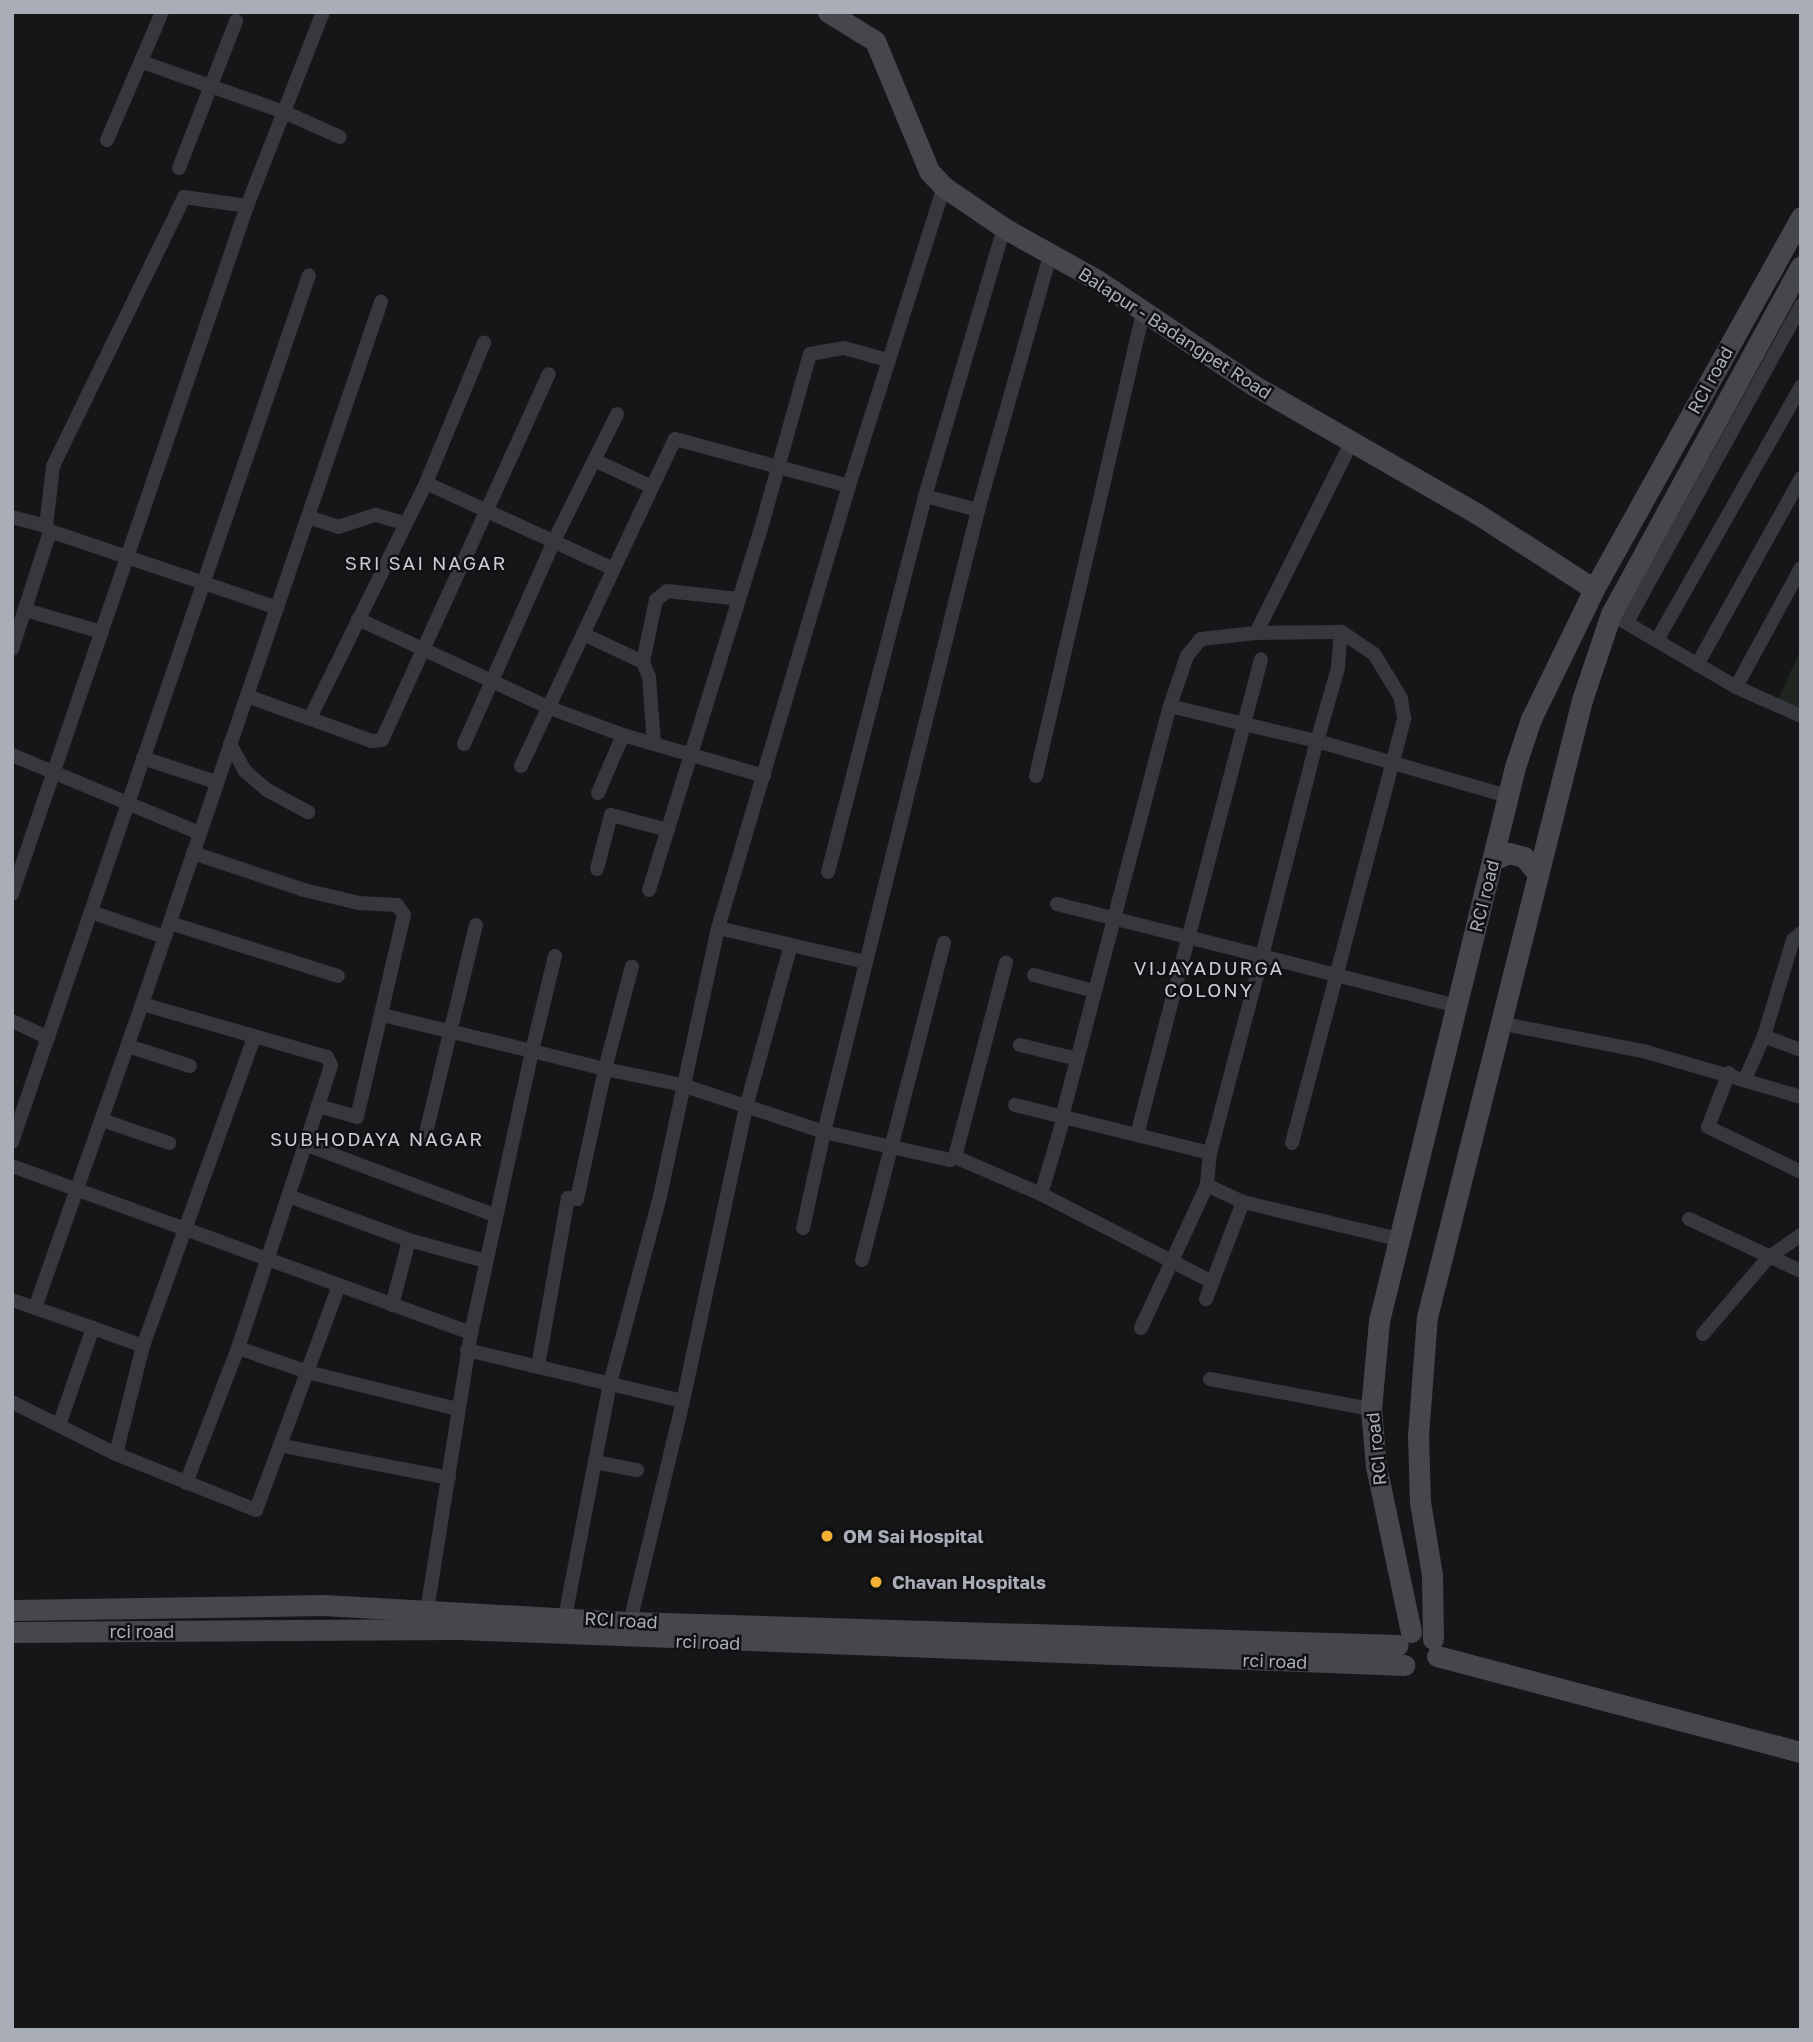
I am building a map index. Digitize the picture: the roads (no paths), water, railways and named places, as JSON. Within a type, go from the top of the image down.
[{"type":"main road","name":"Balapur - Badangpet Road","points":[[828,12],[876,41],[929,171],[944,187],[1004,228],[1351,443],[1476,513],[1594,589]]},
{"type":"main road","name":"RCI road","points":[[12,1610],[323,1605],[565,1617],[630,1622],[686,1632],[1404,1648],[1371,1409],[1379,1321],[1508,796],[1531,719],[1594,589],[1801,217]]},
{"type":"main road","points":[[1801,266],[1619,618],[1582,700],[1440,1256],[1420,1378],[1420,1502],[1430,1548],[1435,1647],[1421,1670],[1404,1648],[1424,1632],[1435,1647],[1801,1752]]},
{"type":"main road","points":[[1499,833],[1510,846],[1523,850],[1545,844]]},
{"type":"main road","points":[[1493,860],[1509,853],[1524,857],[1538,874]]},
{"type":"main road","name":"rci road","points":[[12,1632],[459,1629],[686,1632]]},
{"type":"street","points":[[107,140],[162,12]]},
{"type":"street","points":[[12,894],[129,558],[247,205],[323,12]]},
{"type":"street","points":[[179,168],[236,21]]},
{"type":"street","points":[[142,62],[284,112],[340,137]]},
{"type":"street","points":[[565,1617],[610,1383],[660,1196],[718,928],[849,486],[944,187]]},
{"type":"street","points":[[12,649],[48,529],[53,466],[184,197],[247,205]]},
{"type":"street","points":[[828,872],[925,496],[1004,228]]},
{"type":"street","points":[[803,1228],[865,962],[978,510],[1050,255]]},
{"type":"street","points":[[12,1142],[309,275]]},
{"type":"street","points":[[35,1308],[168,930],[216,782],[311,518],[381,302]]},
{"type":"street","points":[[1801,305],[1619,618],[1736,687],[1801,716]]},
{"type":"street","points":[[1036,776],[1143,312]]},
{"type":"street","points":[[310,718],[426,483],[484,343]]},
{"type":"street","points":[[649,890],[739,599],[810,354],[844,348],[888,359]]},
{"type":"street","points":[[247,696],[372,741],[382,740],[488,513],[549,374]]},
{"type":"street","points":[[1657,640],[1801,386]]},
{"type":"street","points":[[464,744],[553,543],[617,414]]},
{"type":"street","points":[[521,766],[650,486],[675,439],[849,486]]},
{"type":"street","points":[[1256,633],[1351,443]]},
{"type":"street","points":[[594,460],[650,486]]},
{"type":"street","points":[[1697,665],[1801,478]]},
{"type":"street","points":[[426,483],[612,568]]},
{"type":"street","points":[[925,496],[978,510]]},
{"type":"street","points":[[311,518],[338,527],[376,515],[404,523]]},
{"type":"street","points":[[12,517],[277,608]]},
{"type":"street","points":[[1736,687],[1801,568]]},
{"type":"street","points":[[654,743],[649,677],[643,662],[656,600],[667,591],[739,599]]},
{"type":"street","points":[[24,610],[102,632]]},
{"type":"street","points":[[358,619],[550,708],[623,735],[690,752],[764,776]]},
{"type":"street","points":[[1141,1328],[1207,1185],[1210,1153],[1338,668],[1341,632]]},
{"type":"street","points":[[1041,1194],[1170,706],[1187,656],[1201,639],[1256,633],[1341,632],[1374,654],[1401,698],[1404,718],[1292,1143]]},
{"type":"street","points":[[583,634],[643,662]]},
{"type":"street","points":[[1137,1135],[1261,659]]},
{"type":"street","points":[[1170,706],[1317,741],[1508,796]]},
{"type":"street","points":[[598,793],[623,735]]},
{"type":"street","points":[[230,744],[245,771],[267,790],[308,812]]},
{"type":"street","points":[[12,755],[56,770],[127,806],[199,833]]},
{"type":"street","points":[[143,758],[216,782]]},
{"type":"street","points":[[597,869],[611,815],[668,830]]},
{"type":"street","points":[[192,853],[304,891],[359,903],[397,905],[404,915],[356,1116],[318,1106]]},
{"type":"street","points":[[1057,904],[1457,1006]]},
{"type":"street","points":[[91,912],[338,976]]},
{"type":"street","points":[[425,1137],[476,925]]},
{"type":"street","points":[[718,928],[865,962]]},
{"type":"street","points":[[1745,1079],[1764,1036],[1793,940],[1801,933]]},
{"type":"street","points":[[862,1260],[944,942]]},
{"type":"street","points":[[630,1622],[684,1401],[746,1107],[791,945]]},
{"type":"street","points":[[427,1610],[467,1350],[494,1215],[555,956]]},
{"type":"street","points":[[382,1014],[452,1033],[682,1085],[824,1132],[950,1160],[955,1157],[1006,963]]},
{"type":"street","points":[[538,1366],[563,1219],[568,1198],[576,1199],[632,965]]},
{"type":"street","points":[[1034,975],[1094,991]]},
{"type":"street","points":[[142,1003],[330,1060],[307,1145],[270,1261],[186,1483]]},
{"type":"street","points":[[12,1021],[48,1038]]},
{"type":"street","points":[[1500,1023],[1729,1073],[1801,1097]]},
{"type":"street","points":[[1764,1036],[1801,1050]]},
{"type":"street","points":[[116,1454],[143,1346],[187,1231],[254,1038]]},
{"type":"street","points":[[1020,1045],[1077,1059]]},
{"type":"street","points":[[128,1046],[190,1066]]},
{"type":"street","points":[[1729,1073],[1708,1127],[1801,1172]]},
{"type":"street","points":[[1015,1105],[1210,1153]]},
{"type":"street","points":[[102,1120],[169,1143]]},
{"type":"street","points":[[307,1145],[425,1193],[494,1215]]},
{"type":"street","points":[[955,1157],[1041,1194],[1173,1258],[1212,1282]]},
{"type":"street","points":[[12,1166],[471,1333]]},
{"type":"street","points":[[1207,1185],[1243,1202],[1398,1240]]},
{"type":"street","points":[[291,1197],[409,1240],[485,1261]]},
{"type":"street","points":[[1206,1299],[1243,1202]]},
{"type":"street","points":[[1689,1219],[1768,1258],[1801,1271]]},
{"type":"street","points":[[1703,1334],[1768,1258],[1801,1234]]},
{"type":"street","points":[[392,1305],[409,1240]]},
{"type":"street","points":[[12,1402],[116,1454],[257,1510],[311,1373],[339,1286]]},
{"type":"street","points":[[12,1300],[143,1346]]},
{"type":"street","points":[[59,1424],[93,1328]]},
{"type":"street","points":[[238,1348],[311,1373],[458,1409]]},
{"type":"street","points":[[467,1350],[684,1401]]},
{"type":"street","points":[[1210,1379],[1371,1409]]},
{"type":"street","points":[[283,1446],[449,1478]]},
{"type":"street","points":[[595,1462],[637,1470]]},
{"type":"place","name":"OM Sai Hospital","points":[[827,1536]]},
{"type":"place","name":"Chavan Hospitals","points":[[876,1582]]},
{"type":"district","name":"SRI SAI NAGAR","points":[[426,563]]},
{"type":"district","name":"VIJAYADURGA COLONY","points":[[1209,979]]},
{"type":"district","name":"SUBHODAYA NAGAR","points":[[377,1139]]}]
